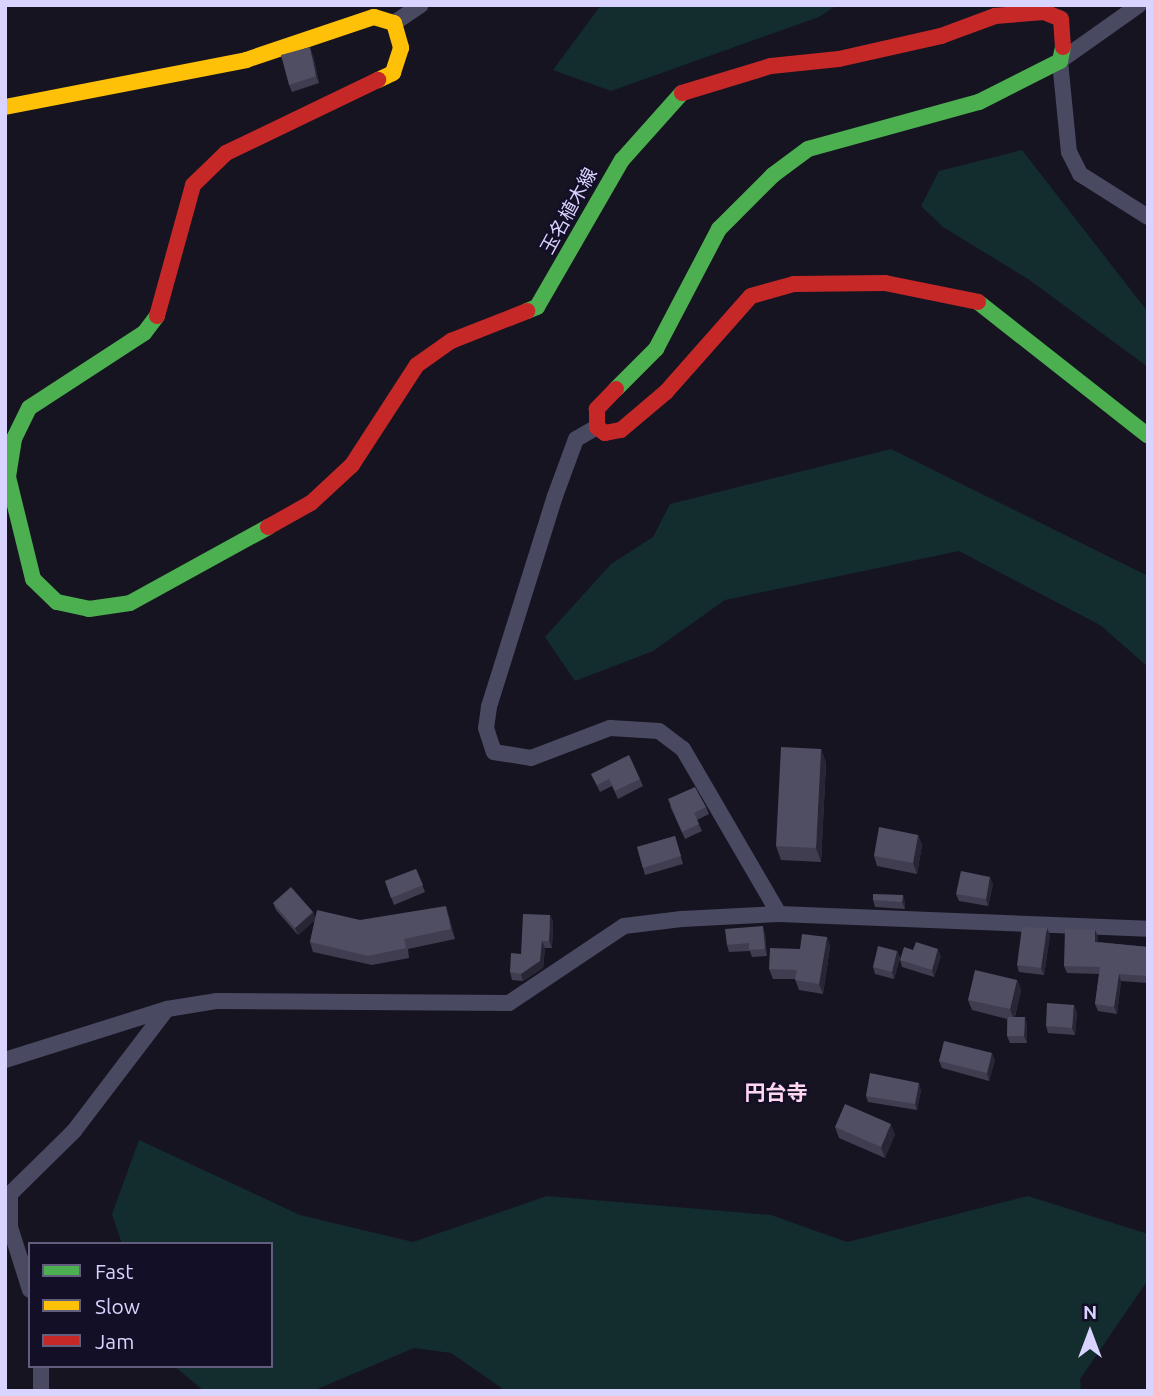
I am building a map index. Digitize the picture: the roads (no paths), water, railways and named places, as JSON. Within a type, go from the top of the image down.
[{"type":"main road","name":"玉名植木線","points":[[394,23],[401,48],[393,73],[262,132],[226,153],[193,185],[180,217],[163,309],[144,333],[29,408],[14,439],[8,477],[33,579],[57,602],[89,609],[130,603],[311,503],[352,465],[417,365],[451,341],[537,307],[622,160],[680,94],[771,66],[839,59],[940,36],[995,16],[1044,12],[1061,19],[1066,32],[1060,61]]},
{"type":"main road","points":[[5,107],[246,60],[374,18],[394,23]]},
{"type":"main road","points":[[1060,61],[979,102],[818,145],[773,175],[719,229],[656,349],[597,409],[597,427],[605,433],[621,430],[666,392],[751,296],[794,284],[885,284],[975,300],[1067,366],[1148,436]]},
{"type":"street","points":[[394,23],[421,5]]},
{"type":"street","points":[[1139,5],[1060,61],[1069,152],[1080,174],[1148,217]]},
{"type":"street","points":[[597,427],[576,439],[555,496],[489,707],[486,728],[494,752],[531,758],[610,728],[659,731],[683,749],[779,914]]},
{"type":"street","points":[[5,1060],[167,1009],[267,998],[509,1003],[624,926],[779,914],[1148,929]]},
{"type":"street","points":[[28,1284],[10,1227],[10,1194],[74,1131],[167,1009]]},
{"type":"street","points":[[41,1368],[41,1391]]},
{"type":"district","name":"円台寺","points":[[776,1092]]}]
